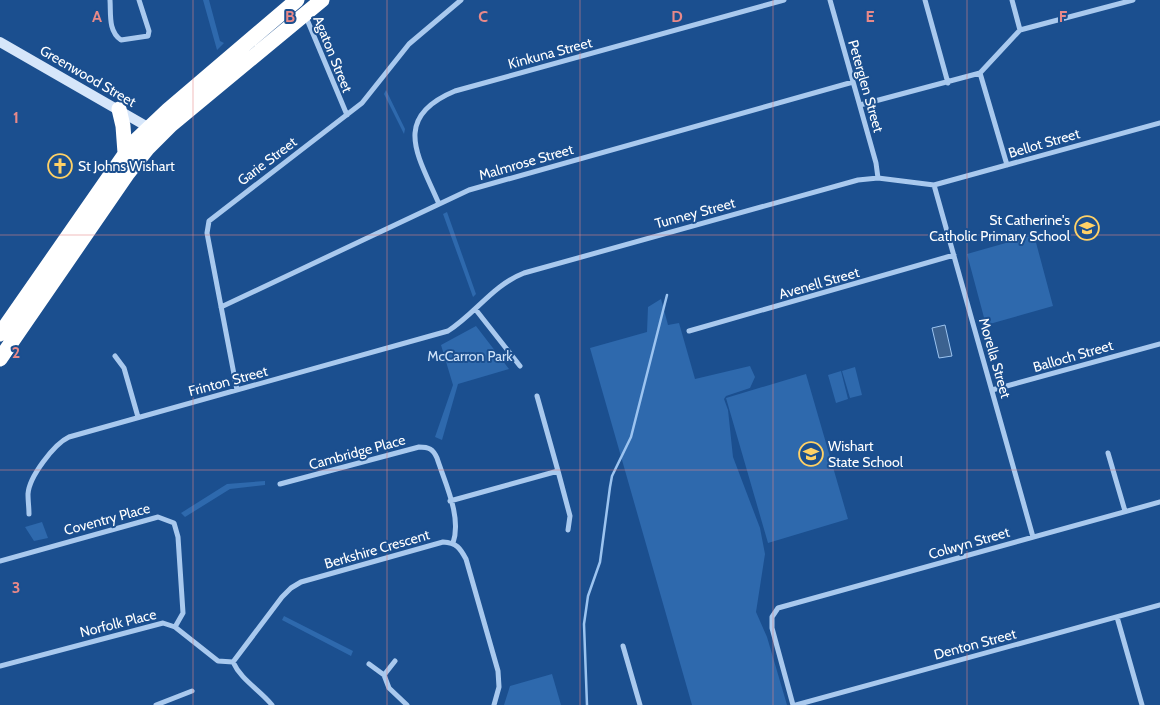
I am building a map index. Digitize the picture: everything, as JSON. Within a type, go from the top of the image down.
[{"type":"highway","points":[[0,360],[155,131],[298,0]]},
{"type":"highway","points":[[0,334],[125,153],[322,0]]},
{"type":"highway","points":[[119,109],[124,132],[125,153]]},
{"type":"street","points":[[110,0],[111,28],[115,36],[121,40],[148,36],[149,31],[139,0]]},
{"type":"street","name":"Agaton Street","points":[[298,0],[347,115]]},
{"type":"street","name":"Garie Street","points":[[237,390],[207,233],[209,221],[220,210],[347,115],[371,94],[409,44],[461,0]]},
{"type":"street","name":"Kinkuna Street","points":[[439,204],[416,150],[414,136],[416,125],[422,115],[440,97],[455,91],[784,0]]},
{"type":"street","name":"Peterglen Street","points":[[830,0],[876,163],[878,178]]},
{"type":"street","points":[[925,0],[948,83]]},
{"type":"street","points":[[1012,0],[1020,30]]},
{"type":"street","points":[[860,105],[980,73],[1020,30],[1133,0]]},
{"type":"street","name":"Greenwood Street","points":[[0,42],[155,131]]},
{"type":"street","points":[[980,73],[1007,165]]},
{"type":"street","name":"Malmrose Street","points":[[221,307],[439,204],[486,184],[853,82]]},
{"type":"street","name":"Bellot Street","points":[[934,185],[1160,122]]},
{"type":"street","name":"Tunney Street","points":[[476,310],[500,286],[524,273],[858,180],[878,178],[934,185]]},
{"type":"street","name":"Morella Street","points":[[934,185],[1033,537]]},
{"type":"street","name":"Avenell Street","points":[[689,331],[954,255]]},
{"type":"street","points":[[476,310],[520,366]]},
{"type":"street","name":"Frinton Street","points":[[30,514],[28,493],[31,483],[61,441],[79,433],[448,331],[465,321],[476,310]]},
{"type":"street","name":"Balloch Street","points":[[992,390],[1160,344]]},
{"type":"street","points":[[115,356],[124,368],[138,417]]},
{"type":"street","points":[[537,396],[570,516],[568,530]]},
{"type":"street","name":"Cambridge Place","points":[[280,484],[419,447],[428,447],[434,451],[437,458],[456,522],[456,534],[453,543]]},
{"type":"street","points":[[1108,453],[1125,511]]},
{"type":"street","points":[[450,501],[558,470]]},
{"type":"street","name":"Colwyn Street","points":[[795,705],[772,628],[774,611],[783,606],[1160,502]]},
{"type":"street","name":"Coventry Place","points":[[0,561],[158,517],[166,518],[174,523],[178,537],[183,613],[175,627]]},
{"type":"street","name":"Berkshire Crescent","points":[[233,662],[282,597],[296,585],[443,542],[453,543]]},
{"type":"street","points":[[453,543],[459,546],[466,559],[498,671],[499,686],[494,705]]},
{"type":"street","name":"Denton Street","points":[[795,705],[1160,605]]},
{"type":"street","points":[[1117,617],[1142,705]]},
{"type":"street","name":"Norfolk Place","points":[[0,666],[163,622],[175,627],[218,661],[233,662]]},
{"type":"street","points":[[623,646],[640,705]]},
{"type":"street","points":[[233,662],[238,674],[262,692],[272,705]]},
{"type":"street","points":[[384,675],[395,662]]},
{"type":"street","points":[[369,664],[384,675],[389,688],[407,705]]},
{"type":"street","points":[[156,705],[165,704],[192,691]]},
{"type":"green space","points":[[203,0],[209,0],[220,41],[224,43],[217,50]]},
{"type":"green space","points":[[386,90],[405,129],[404,134],[384,94]]},
{"type":"green space","points":[[447,212],[476,294],[473,297],[443,214]]},
{"type":"green space","points":[[1034,235],[1053,306],[986,325],[967,254]]},
{"type":"green space","points":[[661,299],[668,325],[679,323],[695,379],[750,366],[755,377],[750,388],[726,396],[724,399],[728,410],[733,457],[760,528],[765,554],[756,612],[767,637],[787,705],[692,705],[590,348],[647,332],[648,307]]},
{"type":"green space","name":"McCarron Park","points":[[476,326],[509,369],[458,384],[442,440],[435,437],[453,385],[441,345]]},
{"type":"green space","points":[[855,367],[862,395],[850,398],[842,371]]},
{"type":"green space","points":[[841,371],[848,399],[836,403],[828,375]]},
{"type":"green space","points":[[806,374],[848,519],[768,543],[726,398]]},
{"type":"green space","points":[[265,481],[265,485],[230,489],[185,517],[181,513],[227,484]]},
{"type":"green space","points":[[42,522],[48,538],[34,541],[25,527]]},
{"type":"green space","points":[[284,616],[353,651],[351,656],[282,620]]},
{"type":"green space","points":[[552,674],[561,705],[504,705],[510,686]]},
{"type":"shaded area","points":[[945,325],[952,356],[939,358],[932,328]]},
{"type":"waterway","points":[[587,705],[584,624],[588,596],[600,562],[612,476],[631,437],[667,295]]},
{"type":"place","name":"St Johns Wishart","points":[[60,166]]},
{"type":"place","name":"St Catherine's Catholic Primary School","points":[[1087,228]]},
{"type":"place","name":"Wishart State School","points":[[811,454]]}]
